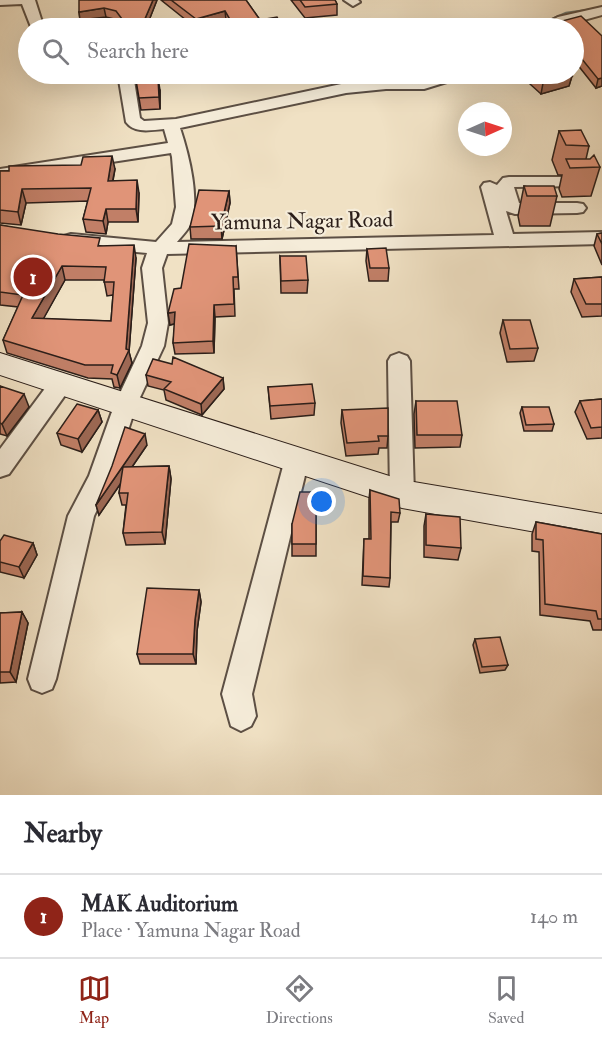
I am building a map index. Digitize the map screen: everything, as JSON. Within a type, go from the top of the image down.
[{"type":"main road","points":[[0,364],[402,494],[602,530]]},
{"type":"street","points":[[0,1],[21,0]]},
{"type":"street","points":[[28,0],[34,18]]},
{"type":"street","points":[[574,18],[602,11]]},
{"type":"street","points":[[586,14],[602,26]]},
{"type":"street","points":[[127,84],[132,119],[136,124],[147,126],[308,98],[346,88],[386,84],[424,84]]},
{"type":"street","points":[[42,679],[81,516],[101,476],[125,406],[153,346],[158,316],[152,268],[161,248],[181,225],[185,207],[181,157],[170,129],[173,123]]},
{"type":"street","points":[[0,174],[177,147]]},
{"type":"street","points":[[506,240],[502,205],[504,188],[509,182],[576,182]]},
{"type":"street","points":[[490,186],[502,205],[515,209],[577,208]]},
{"type":"street","name":"Yamuna Nagar Road","points":[[51,237],[161,248],[602,238]]},
{"type":"street","points":[[399,361],[402,494]]},
{"type":"street","points":[[0,467],[60,385]]},
{"type":"street","points":[[241,716],[237,694],[297,459]]},
{"type":"building","points":[[79,0],[153,0],[145,18],[121,18],[116,11],[104,8],[79,12]]},
{"type":"building","points":[[171,0],[246,0],[259,18],[229,18],[225,11],[195,18]]},
{"type":"building","points":[[300,0],[335,0],[337,4],[305,7]]},
{"type":"building","points":[[584,19],[602,36],[602,78],[598,79],[584,62]]},
{"type":"building","points":[[137,84],[158,84],[159,97],[139,98]]},
{"type":"building","points":[[581,130],[589,146],[566,145],[559,131]]},
{"type":"building","points":[[594,155],[600,167],[570,168],[566,159],[590,159]]},
{"type":"building","points":[[112,156],[108,181],[137,180],[136,209],[106,209],[103,221],[83,219],[91,188],[22,189],[18,212],[0,210],[0,171],[9,171],[9,166],[81,165],[83,157]]},
{"type":"building","points":[[524,186],[554,186],[557,196],[527,196]]},
{"type":"building","points":[[199,190],[229,191],[221,226],[190,227]]},
{"type":"building","points":[[0,225],[100,238],[98,246],[134,245],[126,349],[129,350],[117,375],[111,373],[113,365],[85,365],[3,340],[23,295],[0,292]],"holes":[[[62,266],[106,267],[104,282],[114,282],[111,321],[32,318]]]},
{"type":"building","points":[[602,233],[602,244],[597,234]]},
{"type":"building","points":[[189,244],[236,246],[238,277],[233,277],[234,304],[214,305],[213,341],[173,343],[175,312],[168,313],[174,289],[181,288]]},
{"type":"building","points":[[386,248],[389,268],[370,268],[367,249]]},
{"type":"building","points":[[280,256],[306,256],[308,280],[281,281]]},
{"type":"building","points":[[602,277],[602,304],[586,304],[574,279]]},
{"type":"building","points":[[503,320],[530,320],[538,348],[510,349]]},
{"type":"building","points":[[173,357],[223,378],[201,404],[164,389],[171,382],[146,375],[153,359],[172,364]]},
{"type":"building","points":[[312,384],[315,403],[270,406],[268,387]]},
{"type":"building","points":[[0,386],[24,394],[2,424],[0,423]]},
{"type":"building","points":[[602,399],[602,427],[591,428],[580,401]]},
{"type":"building","points":[[416,401],[457,401],[462,435],[417,435]]},
{"type":"building","points":[[77,404],[98,410],[78,439],[57,433]]},
{"type":"building","points":[[522,407],[549,407],[554,424],[526,425]]},
{"type":"building","points":[[388,408],[388,436],[378,436],[379,441],[347,443],[342,410]]},
{"type":"building","points":[[125,427],[145,434],[96,505],[112,466]]},
{"type":"building","points":[[169,466],[162,532],[123,533],[128,493],[119,493],[123,467]]},
{"type":"building","points":[[370,490],[399,499],[400,513],[391,512],[390,578],[363,576],[364,539],[371,539]]},
{"type":"building","points":[[300,492],[316,492],[316,544],[292,544],[292,524]]},
{"type":"building","points":[[426,514],[460,517],[461,548],[426,545]]},
{"type":"building","points":[[536,522],[602,534],[602,619],[598,619],[596,611],[545,604],[543,540],[536,539]]},
{"type":"building","points":[[4,535],[33,543],[19,567],[0,562],[0,541]]},
{"type":"building","points":[[147,588],[199,590],[193,654],[137,654]]},
{"type":"building","points":[[22,612],[10,672],[0,672],[0,613]]},
{"type":"building","points":[[500,637],[508,665],[482,667],[475,639]]},
{"type":"waterway","points":[[557,18],[566,14],[602,9]]},
{"type":"place","name":"MAK Auditorium","points":[[33,277]]}]
